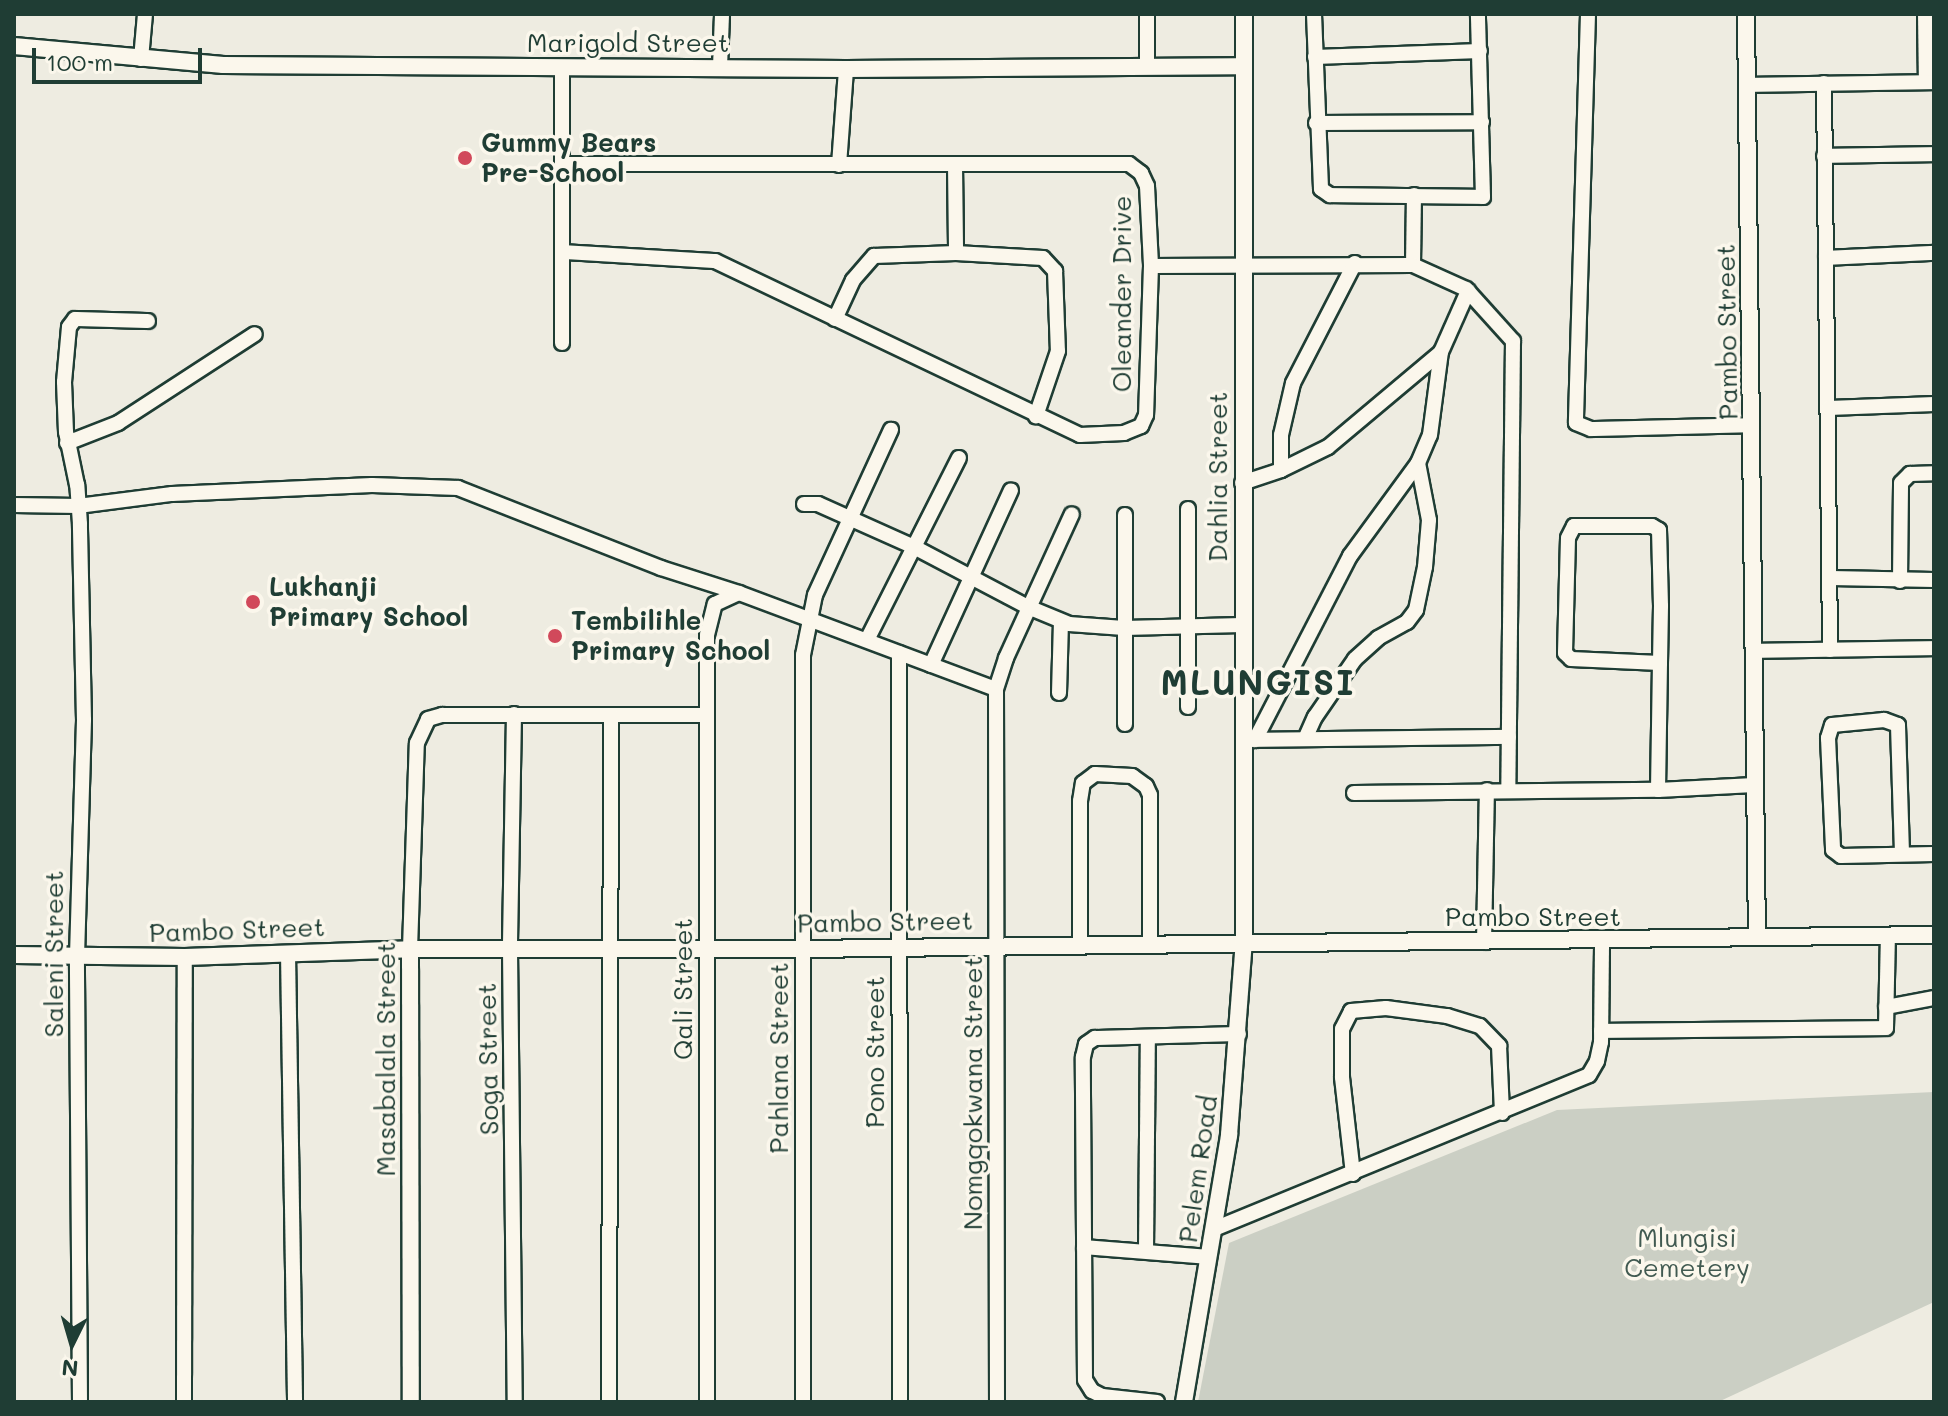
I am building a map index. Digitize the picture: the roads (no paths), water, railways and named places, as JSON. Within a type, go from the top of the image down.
[{"type":"street","points":[[141,59],[145,14]]},
{"type":"street","points":[[720,67],[722,14]]},
{"type":"street","points":[[1147,14],[1147,67]]},
{"type":"street","name":"Dahlia Street","points":[[1244,14],[1242,625],[1249,740],[1244,941]]},
{"type":"street","points":[[1314,14],[1319,183],[1323,191],[1330,195],[1483,197],[1478,14]]},
{"type":"street","points":[[1588,14],[1574,419],[1578,427],[1586,429],[1752,425]]},
{"type":"street","name":"Pambo Street","points":[[1746,14],[1757,937]]},
{"type":"street","points":[[1749,85],[1930,82],[1925,14]]},
{"type":"street","name":"Marigold Street","points":[[14,46],[223,65],[846,69],[1243,66]]},
{"type":"street","points":[[1315,57],[1480,51]]},
{"type":"street","points":[[562,67],[562,343]]},
{"type":"street","points":[[839,165],[846,69]]},
{"type":"street","points":[[1824,83],[1830,650]]},
{"type":"street","points":[[1316,123],[1482,122]]},
{"type":"street","points":[[1824,156],[1934,154]]},
{"type":"street","name":"Oleander Drive","points":[[563,164],[1129,164],[1137,169],[1147,186],[1151,266],[1144,422],[1124,433],[1099,436],[1067,431],[705,258],[564,252]]},
{"type":"street","points":[[955,165],[956,253]]},
{"type":"street","points":[[1413,265],[1414,195]]},
{"type":"street","points":[[835,319],[853,280],[874,256],[956,253],[1043,258],[1055,271],[1058,351],[1036,416]]},
{"type":"street","points":[[1826,258],[1934,253]]},
{"type":"street","points":[[1281,470],[1281,435],[1293,383],[1355,263]]},
{"type":"street","points":[[1151,266],[1413,265],[1468,291],[1493,316],[1515,347],[1508,790]]},
{"type":"street","points":[[1468,291],[1441,352],[1434,383],[1430,435],[1418,463],[1350,556],[1249,740],[1509,737]]},
{"type":"street","name":"Saleni Street","points":[[80,1402],[77,956],[84,720],[78,506],[67,443],[64,382],[71,323],[75,319],[148,321]]},
{"type":"street","points":[[67,443],[118,423],[255,334]]},
{"type":"street","points":[[1242,483],[1281,470],[1328,447],[1441,352]]},
{"type":"street","points":[[1829,408],[1934,404]]},
{"type":"street","name":"Pahlana Street","points":[[803,1402],[803,655],[808,619],[848,519],[891,430]]},
{"type":"street","points":[[867,640],[959,458]]},
{"type":"street","points":[[1305,739],[1315,717],[1355,659],[1378,638],[1407,622],[1416,610],[1424,575],[1429,520],[1418,463]]},
{"type":"street","points":[[1900,581],[1901,483],[1910,474],[1934,473]]},
{"type":"street","points":[[14,505],[78,506],[172,494],[372,485],[445,486],[507,505],[661,568],[739,593],[996,689],[1028,607],[1072,514]]},
{"type":"street","points":[[931,665],[1011,490]]},
{"type":"street","points":[[804,504],[818,504],[914,547],[1061,622],[1124,628],[1242,625]]},
{"type":"street","points":[[1188,509],[1188,707]]},
{"type":"street","points":[[1125,515],[1125,724]]},
{"type":"street","points":[[1658,790],[1660,663],[1659,530],[1652,526],[1574,526],[1568,538],[1565,653],[1571,659],[1660,663]]},
{"type":"street","points":[[1831,578],[1934,580]]},
{"type":"street","name":"Qali Street","points":[[707,1402],[705,715],[709,616],[721,598],[739,593]]},
{"type":"street","points":[[1059,693],[1061,622]]},
{"type":"street","points":[[1753,651],[1934,648]]},
{"type":"street","name":"Pono Street","points":[[899,653],[900,1402]]},
{"type":"street","name":"Nomgqokwana Street","points":[[996,689],[997,1402]]},
{"type":"street","points":[[514,714],[705,715]]},
{"type":"street","name":"Masabalala Street","points":[[411,1402],[410,949],[417,743],[428,719],[442,715],[514,714]]},
{"type":"street","name":"Soga Street","points":[[514,714],[510,950],[515,1402]]},
{"type":"street","points":[[609,1402],[611,715]]},
{"type":"street","points":[[1902,853],[1898,725],[1884,720],[1832,725],[1828,738],[1833,850],[1841,856],[1934,854]]},
{"type":"street","points":[[1080,944],[1080,801],[1083,783],[1095,774],[1132,776],[1146,786],[1150,795],[1150,942]]},
{"type":"street","points":[[1354,793],[1658,790],[1754,785]]},
{"type":"street","points":[[1484,942],[1487,790]]},
{"type":"street","points":[[1601,1031],[1886,1028],[1888,935]]},
{"type":"street","name":"Pambo Street","points":[[14,955],[185,957],[410,949],[803,949],[1150,942],[1602,941],[1934,935]]},
{"type":"street","name":"Pelem Road","points":[[1184,1402],[1214,1229],[1239,1034],[1244,941]]},
{"type":"street","points":[[1214,1229],[1589,1075],[1597,1061],[1601,1031],[1602,941]]},
{"type":"street","points":[[288,953],[295,1402]]},
{"type":"street","points":[[184,1402],[185,957]]},
{"type":"street","points":[[1886,1007],[1934,998]]},
{"type":"street","points":[[1353,1174],[1342,1077],[1342,1029],[1351,1011],[1386,1008],[1466,1020],[1480,1026],[1499,1046],[1502,1113]]},
{"type":"street","points":[[1157,1402],[1102,1396],[1088,1386],[1084,1375],[1084,1050],[1095,1038],[1239,1034]]},
{"type":"street","points":[[1146,1250],[1148,1037]]},
{"type":"street","points":[[1084,1247],[1209,1257]]},
{"type":"place","name":"Gummy Bears Pre-School","points":[[465,158]]},
{"type":"place","name":"Lukhanji Primary School","points":[[253,602]]},
{"type":"place","name":"Tembilihle Primary School","points":[[555,636]]},
{"type":"district","name":"MLUNGISI","points":[[1258,682]]},
{"type":"park label","name":"Mlungisi Cemetery","points":[[1687,1253]]}]
